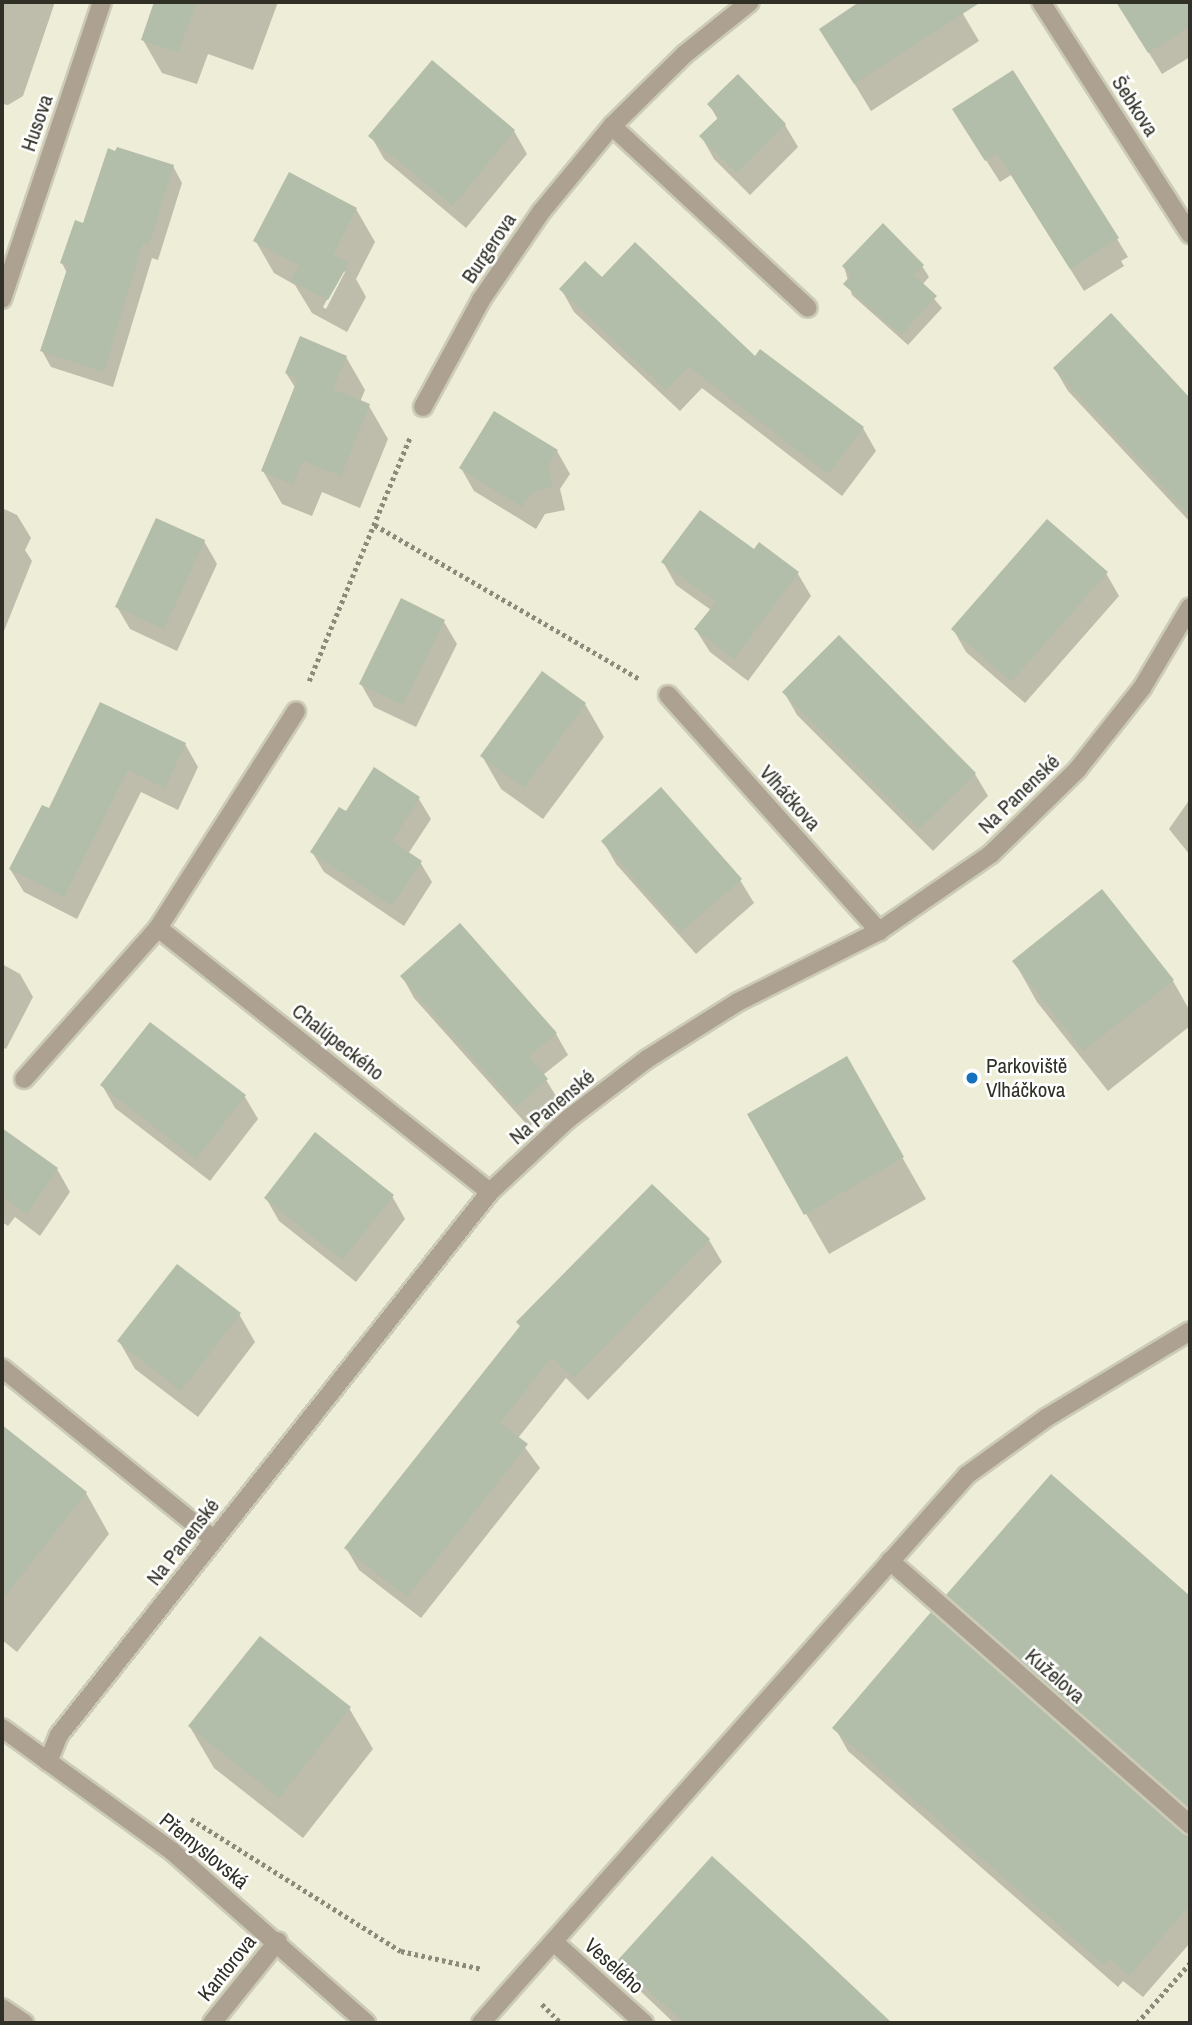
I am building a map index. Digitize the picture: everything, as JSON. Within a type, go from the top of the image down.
[{"type":"street","name":"Husova","points":[[2,299],[102,2]]},
{"type":"street","name":"Burgerova","points":[[423,407],[481,300],[541,212],[612,126],[685,54],[751,2]]},
{"type":"street","name":"Šebkova","points":[[1041,2],[1190,234]]},
{"type":"street","points":[[612,126],[808,308]]},
{"type":"street","name":"Na Panenské","points":[[48,1762],[59,1735],[490,1192],[568,1119],[647,1059],[738,1002],[879,931],[990,854],[1077,770],[1142,688],[1190,607]]},
{"type":"street","name":"Vlháčkova","points":[[668,695],[879,931]]},
{"type":"street","points":[[24,1079],[158,928],[296,711]]},
{"type":"street","name":"Chalúpeckého","points":[[158,928],[490,1192]]},
{"type":"street","points":[[481,2023],[555,1943],[967,1475],[1046,1418],[1190,1331]]},
{"type":"street","points":[[2,1368],[213,1539]]},
{"type":"street","name":"Kuželova","points":[[890,1561],[1190,1825]]},
{"type":"street","name":"Přemyslovská","points":[[2,1728],[173,1852],[278,1941],[366,2023]]},
{"type":"street","name":"Kantorova","points":[[212,2023],[278,1941]]},
{"type":"street","name":"Veselého","points":[[555,1943],[644,2023]]},
{"type":"street","points":[[2,2008],[24,2023]]},
{"type":"path","points":[[296,711],[423,407]]},
{"type":"path","points":[[374,525],[668,695]]},
{"type":"path","points":[[189,1817],[401,1951],[520,1981],[561,2023]]},
{"type":"path","points":[[1136,2023],[1190,1963]]},
{"type":"building","points":[[154,2],[197,2],[178,52],[141,40]]},
{"type":"building","points":[[859,2],[981,2],[854,84],[819,29]]},
{"type":"building","points":[[1116,2],[1190,2],[1190,26],[1148,53]]},
{"type":"building","points":[[432,60],[515,130],[453,206],[368,136]]},
{"type":"building","points":[[1013,70],[1119,238],[1070,269],[997,153],[985,161],[952,109]]},
{"type":"building","points":[[738,74],[786,124],[736,173],[699,136],[719,117],[707,104]]},
{"type":"building","points":[[117,147],[174,165],[149,244],[143,243],[104,372],[40,351],[68,266],[60,263],[75,220],[83,223],[108,148],[115,151]]},
{"type":"building","points":[[289,172],[357,208],[333,255],[349,263],[328,300],[291,281],[299,265],[253,241]]},
{"type":"building","points":[[883,223],[924,265],[914,275],[937,296],[901,335],[843,284],[851,275],[842,266]]},
{"type":"building","points":[[635,242],[755,356],[760,349],[864,427],[828,474],[689,367],[666,390],[559,289],[585,261],[602,277]]},
{"type":"building","points":[[1111,313],[1190,398],[1190,516],[1053,368]]},
{"type":"building","points":[[300,336],[347,356],[333,389],[370,404],[341,476],[303,461],[293,485],[261,471],[298,378],[285,373]]},
{"type":"building","points":[[494,411],[558,450],[548,466],[553,487],[533,492],[522,507],[459,468]]},
{"type":"building","points":[[700,510],[754,549],[759,542],[799,572],[734,659],[694,629],[716,602],[661,562]]},
{"type":"building","points":[[156,518],[205,540],[164,629],[115,607]]},
{"type":"building","points":[[1047,519],[1108,572],[1011,682],[951,629]]},
{"type":"building","points":[[401,598],[445,620],[403,705],[359,684]]},
{"type":"building","points":[[839,635],[976,773],[919,829],[782,692]]},
{"type":"building","points":[[542,671],[586,703],[524,788],[480,756]]},
{"type":"building","points":[[100,702],[186,743],[165,788],[128,770],[64,897],[9,869],[42,805],[49,808]]},
{"type":"building","points":[[374,767],[420,797],[392,841],[422,861],[392,906],[310,852],[339,807],[346,811]]},
{"type":"building","points":[[661,787],[742,879],[681,932],[601,841]]},
{"type":"building","points":[[1102,889],[1174,980],[1083,1051],[1012,961]]},
{"type":"building","points":[[460,923],[557,1033],[529,1056],[548,1079],[516,1107],[400,976]]},
{"type":"building","points":[[150,1022],[246,1095],[196,1159],[100,1085]]},
{"type":"building","points":[[847,1056],[904,1157],[804,1215],[747,1114]]},
{"type":"building","points":[[2,1128],[58,1168],[27,1214],[2,1196]]},
{"type":"building","points":[[315,1132],[394,1195],[342,1260],[264,1198]]},
{"type":"building","points":[[652,1184],[710,1239],[574,1378],[552,1357],[500,1423],[528,1444],[407,1597],[344,1548],[520,1326],[516,1322]]},
{"type":"building","points":[[177,1264],[241,1313],[181,1391],[117,1341]]},
{"type":"building","points":[[2,1425],[87,1492],[2,1600]]},
{"type":"building","points":[[1051,1474],[1190,1596],[1190,1810],[946,1595]]},
{"type":"building","points":[[931,1612],[1190,1836],[1190,1905],[1129,1976],[1110,1959],[1104,1965],[832,1728]]},
{"type":"building","points":[[260,1636],[351,1707],[279,1798],[188,1726]]},
{"type":"building","points":[[712,1856],[892,2023],[684,2023],[617,1961]]},
{"type":"place","name":"Parkoviště Vlháčkova","points":[[972,1078]]}]
